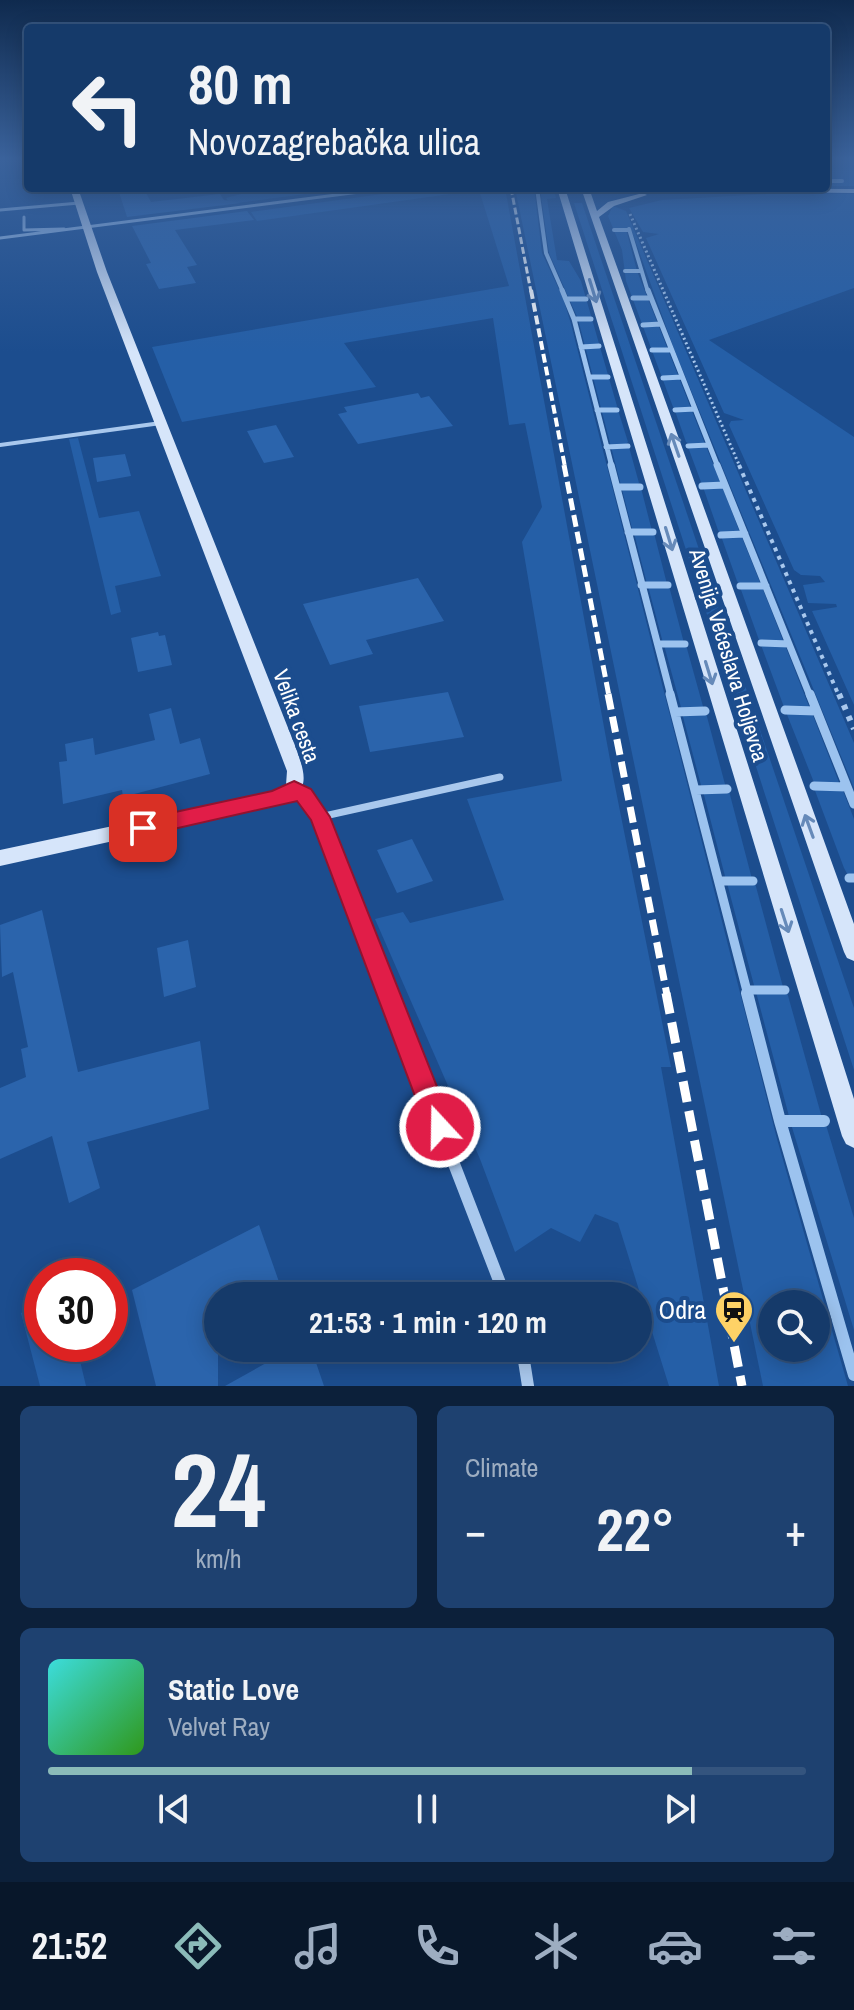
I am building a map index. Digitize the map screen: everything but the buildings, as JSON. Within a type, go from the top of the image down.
[{"type":"main road","name":"Avenija Većeslava Holjevca","points":[[585,223],[854,1136]]},
{"type":"main road","name":"Avenija Većeslava Holjevca","points":[[597,223],[854,952]]},
{"type":"main road","name":"Velika cesta","points":[[85,224],[286,743],[296,771],[294,789]]},
{"type":"main road","points":[[0,858],[277,798],[294,789]]},
{"type":"street","name":"Velika cesta","points":[[294,789],[304,795],[320,817],[500,1282]]},
{"type":"street","points":[[524,1362],[528,1386]]},
{"type":"lane","points":[[24,223],[24,230],[65,229]]},
{"type":"lane","points":[[0,238],[96,223]]},
{"type":"lane","points":[[0,445],[161,423]]},
{"type":"lane","points":[[320,817],[500,777]]},
{"type":"path","points":[[634,223],[854,729]]},
{"type":"shaded area","points":[[489,223],[511,223],[613,776],[671,1067],[661,1067],[719,1386],[669,1386],[652,1332],[652,1282],[636,1282],[618,1223],[595,1214],[580,1242],[551,1228],[515,1252],[480,1159],[375,919],[403,912],[410,923],[504,900],[467,799],[562,781],[522,542],[542,507],[525,423],[509,425],[493,318],[344,343],[376,387],[182,422],[152,347],[509,286]]},
{"type":"shaded area","points":[[522,223],[538,223],[542,253],[563,298],[571,324],[777,1139],[820,1290],[758,1290],[758,1362]]},
{"type":"shaded area","points":[[545,223],[551,223],[557,260],[569,261],[581,281],[617,406],[615,410],[618,410],[628,442],[623,447],[629,447],[639,483],[634,488],[641,488],[652,531],[633,532],[578,319],[549,253]]},
{"type":"shaded area","points":[[580,223],[589,223],[854,1008],[854,1070]]},
{"type":"shaded area","points":[[611,223],[631,223],[854,743],[854,788],[674,349],[631,229],[626,229],[637,271],[705,444],[702,445],[706,446],[721,484],[703,485],[701,482],[688,447],[692,445],[686,442],[677,410],[673,407],[626,281],[622,250]]},
{"type":"shaded area","points":[[638,223],[854,223],[854,288],[709,340],[854,437],[854,705],[812,611],[837,607],[836,604],[808,603],[803,585],[825,582],[820,576],[801,575],[794,570],[729,425],[731,421],[744,420],[724,413],[646,238],[659,234],[643,232]]},
{"type":"shaded area","points":[[78,438],[99,518],[139,511],[161,576],[115,586],[121,612],[111,615],[69,439]]},
{"type":"shaded area","points":[[722,486],[740,533],[721,534],[718,530],[703,487]]},
{"type":"shaded area","points":[[634,533],[654,533],[667,584],[647,584]]},
{"type":"shaded area","points":[[741,535],[761,585],[740,585],[737,581],[721,536]]},
{"type":"shaded area","points":[[648,586],[669,586],[684,643],[663,643]]},
{"type":"shaded area","points":[[740,587],[762,587],[784,643],[759,640]]},
{"type":"shaded area","points":[[664,645],[686,645],[704,710],[682,711]]},
{"type":"shaded area","points":[[761,645],[785,645],[810,709],[784,707]]},
{"type":"shaded area","points":[[786,712],[812,713],[840,785],[815,785]]},
{"type":"shaded area","points":[[682,713],[706,713],[726,788],[702,789]]},
{"type":"shaded area","points":[[814,788],[842,788],[854,819],[854,877],[849,877],[844,868]]},
{"type":"shaded area","points":[[703,791],[729,791],[752,879],[726,880]]},
{"type":"shaded area","points":[[727,883],[755,883],[783,987],[755,989]]},
{"type":"shaded area","points":[[756,992],[787,992],[822,1118],[790,1120]]},
{"type":"shaded area","points":[[791,1124],[826,1125],[854,1218],[854,1330]]},
{"type":"shaded area","points":[[830,1323],[848,1386],[763,1386],[758,1362],[830,1362]]},
{"type":"shaded area","points":[[34,1362],[80,1362],[86,1386],[40,1386]]},
{"type":"waterway","points":[[542,223],[546,253],[563,292]]},
{"type":"waterway","points":[[629,229],[648,292]]},
{"type":"waterway","points":[[614,230],[629,230]]},
{"type":"waterway","points":[[625,271],[640,271]]},
{"type":"waterway","points":[[562,290],[574,319]]},
{"type":"waterway","points":[[648,290],[718,467]]},
{"type":"waterway","points":[[633,298],[651,298]]},
{"type":"waterway","points":[[568,299],[586,299]]},
{"type":"waterway","points":[[574,319],[591,319]]},
{"type":"waterway","points":[[574,319],[581,347]]},
{"type":"waterway","points":[[643,325],[661,324]]},
{"type":"waterway","points":[[581,347],[599,346]]},
{"type":"waterway","points":[[581,347],[597,410]]},
{"type":"waterway","points":[[652,350],[671,350]]},
{"type":"waterway","points":[[589,377],[608,377]]},
{"type":"waterway","points":[[663,378],[682,377]]},
{"type":"waterway","points":[[675,410],[695,409]]},
{"type":"waterway","points":[[597,410],[617,410]]},
{"type":"waterway","points":[[597,410],[607,447]]},
{"type":"waterway","points":[[688,446],[709,445]]},
{"type":"waterway","points":[[607,447],[628,446]]},
{"type":"waterway","points":[[607,447],[612,467]]},
{"type":"waterway","points":[[611,465],[628,532]]},
{"type":"waterway","points":[[717,465],[745,534]]},
{"type":"waterway","points":[[702,486],[725,485]]},
{"type":"waterway","points":[[617,487],[640,487]]},
{"type":"waterway","points":[[628,532],[653,532]]},
{"type":"waterway","points":[[628,532],[642,585]]},
{"type":"waterway","points":[[721,535],[745,534]]},
{"type":"waterway","points":[[745,534],[766,586]]},
{"type":"waterway","points":[[642,585],[668,585]]},
{"type":"waterway","points":[[642,585],[671,696]]},
{"type":"waterway","points":[[740,586],[766,586]]},
{"type":"waterway","points":[[766,586],[810,696]]},
{"type":"waterway","points":[[761,643],[789,644]]},
{"type":"waterway","points":[[658,644],[685,644]]},
{"type":"waterway","points":[[670,694],[748,995]]},
{"type":"waterway","points":[[810,694],[854,804]]},
{"type":"waterway","points":[[785,710],[816,711]]},
{"type":"waterway","points":[[675,712],[705,711]]},
{"type":"waterway","points":[[814,786],[847,787]]},
{"type":"waterway","points":[[696,790],[727,789]]},
{"type":"waterway","points":[[849,878],[854,878]]},
{"type":"waterway","points":[[720,881],[753,881]]},
{"type":"waterway","points":[[747,990],[785,990]]},
{"type":"waterway","points":[[747,993],[780,1121]]},
{"type":"waterway","points":[[780,1121],[824,1121]]},
{"type":"waterway","points":[[780,1121],[854,1375]]},
{"type":"railway","points":[[518,223],[531,292]]},
{"type":"railway","points":[[531,290],[565,467]]},
{"type":"railway","points":[[564,465],[609,696]]},
{"type":"railway","points":[[608,694],[667,995]]},
{"type":"railway","points":[[666,993],[742,1386]]},
{"type":"place","name":"Odra","points":[[734,1344]]},
{"type":"route","points":[[143,828],[277,798],[294,789],[304,795],[320,817],[440,1127]]}]
